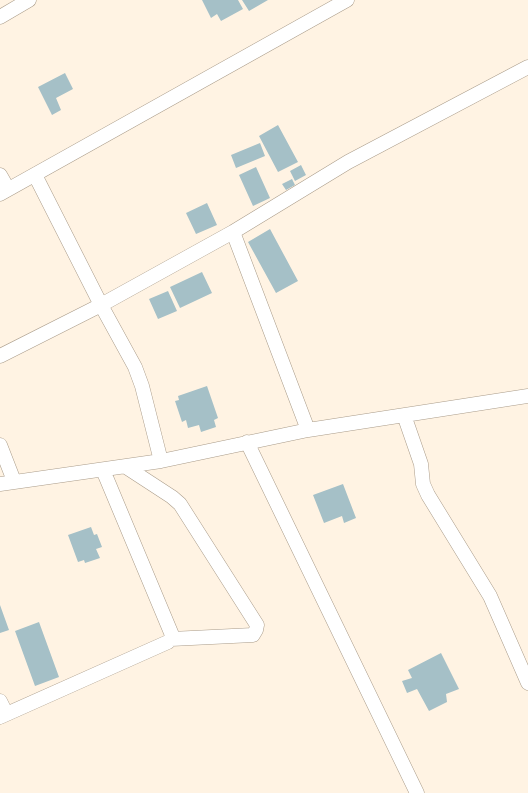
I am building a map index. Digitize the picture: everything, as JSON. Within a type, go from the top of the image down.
[{"type":"street","points":[[0,17],[29,0]]},
{"type":"street","points":[[0,175],[4,191],[347,0]]},
{"type":"street","points":[[0,356],[101,305],[233,232],[348,162],[528,67]]},
{"type":"street","points":[[35,175],[137,374],[142,386],[161,461]]},
{"type":"street","points":[[233,232],[308,430]]},
{"type":"street","points":[[0,484],[126,467],[308,430],[528,396]]},
{"type":"street","points":[[404,415],[421,464],[423,484],[490,596],[528,683]]},
{"type":"street","points":[[247,442],[416,793]]},
{"type":"street","points":[[0,445],[14,481]]},
{"type":"street","points":[[2,711],[168,642],[172,639],[253,635],[256,630],[257,625],[180,504],[172,497],[126,467]]},
{"type":"street","points":[[103,470],[172,634],[172,639]]},
{"type":"building","points":[[202,0],[238,0],[243,9],[221,21],[217,14],[211,18]]},
{"type":"building","points":[[242,0],[268,0],[249,11]]},
{"type":"building","points":[[65,73],[73,89],[56,98],[61,110],[52,115],[38,87]]},
{"type":"building","points":[[278,125],[298,162],[278,172],[259,136]]},
{"type":"building","points":[[260,143],[265,156],[236,168],[231,155]]},
{"type":"building","points":[[301,165],[306,175],[295,181],[290,171]]},
{"type":"building","points":[[256,167],[270,198],[253,206],[239,175]]},
{"type":"building","points":[[292,179],[295,185],[286,190],[282,184]]},
{"type":"building","points":[[207,203],[217,225],[196,234],[186,213]]},
{"type":"building","points":[[270,229],[298,281],[276,293],[248,242]]},
{"type":"building","points":[[202,272],[212,293],[180,308],[170,287]]},
{"type":"building","points":[[168,291],[177,311],[158,319],[149,299]]},
{"type":"building","points":[[207,386],[218,418],[214,420],[216,427],[201,432],[199,425],[188,428],[186,420],[182,422],[175,401],[179,400],[178,396]]},
{"type":"building","points":[[343,484],[356,518],[344,523],[342,516],[324,523],[313,495]]},
{"type":"building","points":[[91,527],[94,535],[97,534],[102,547],[96,549],[100,558],[85,563],[84,560],[78,562],[68,535]]},
{"type":"building","points":[[0,605],[9,630],[0,633]]},
{"type":"building","points":[[39,622],[59,677],[35,686],[15,631]]},
{"type":"building","points":[[441,653],[459,689],[446,694],[447,702],[429,711],[417,689],[407,693],[402,681],[412,678],[408,670]]}]
